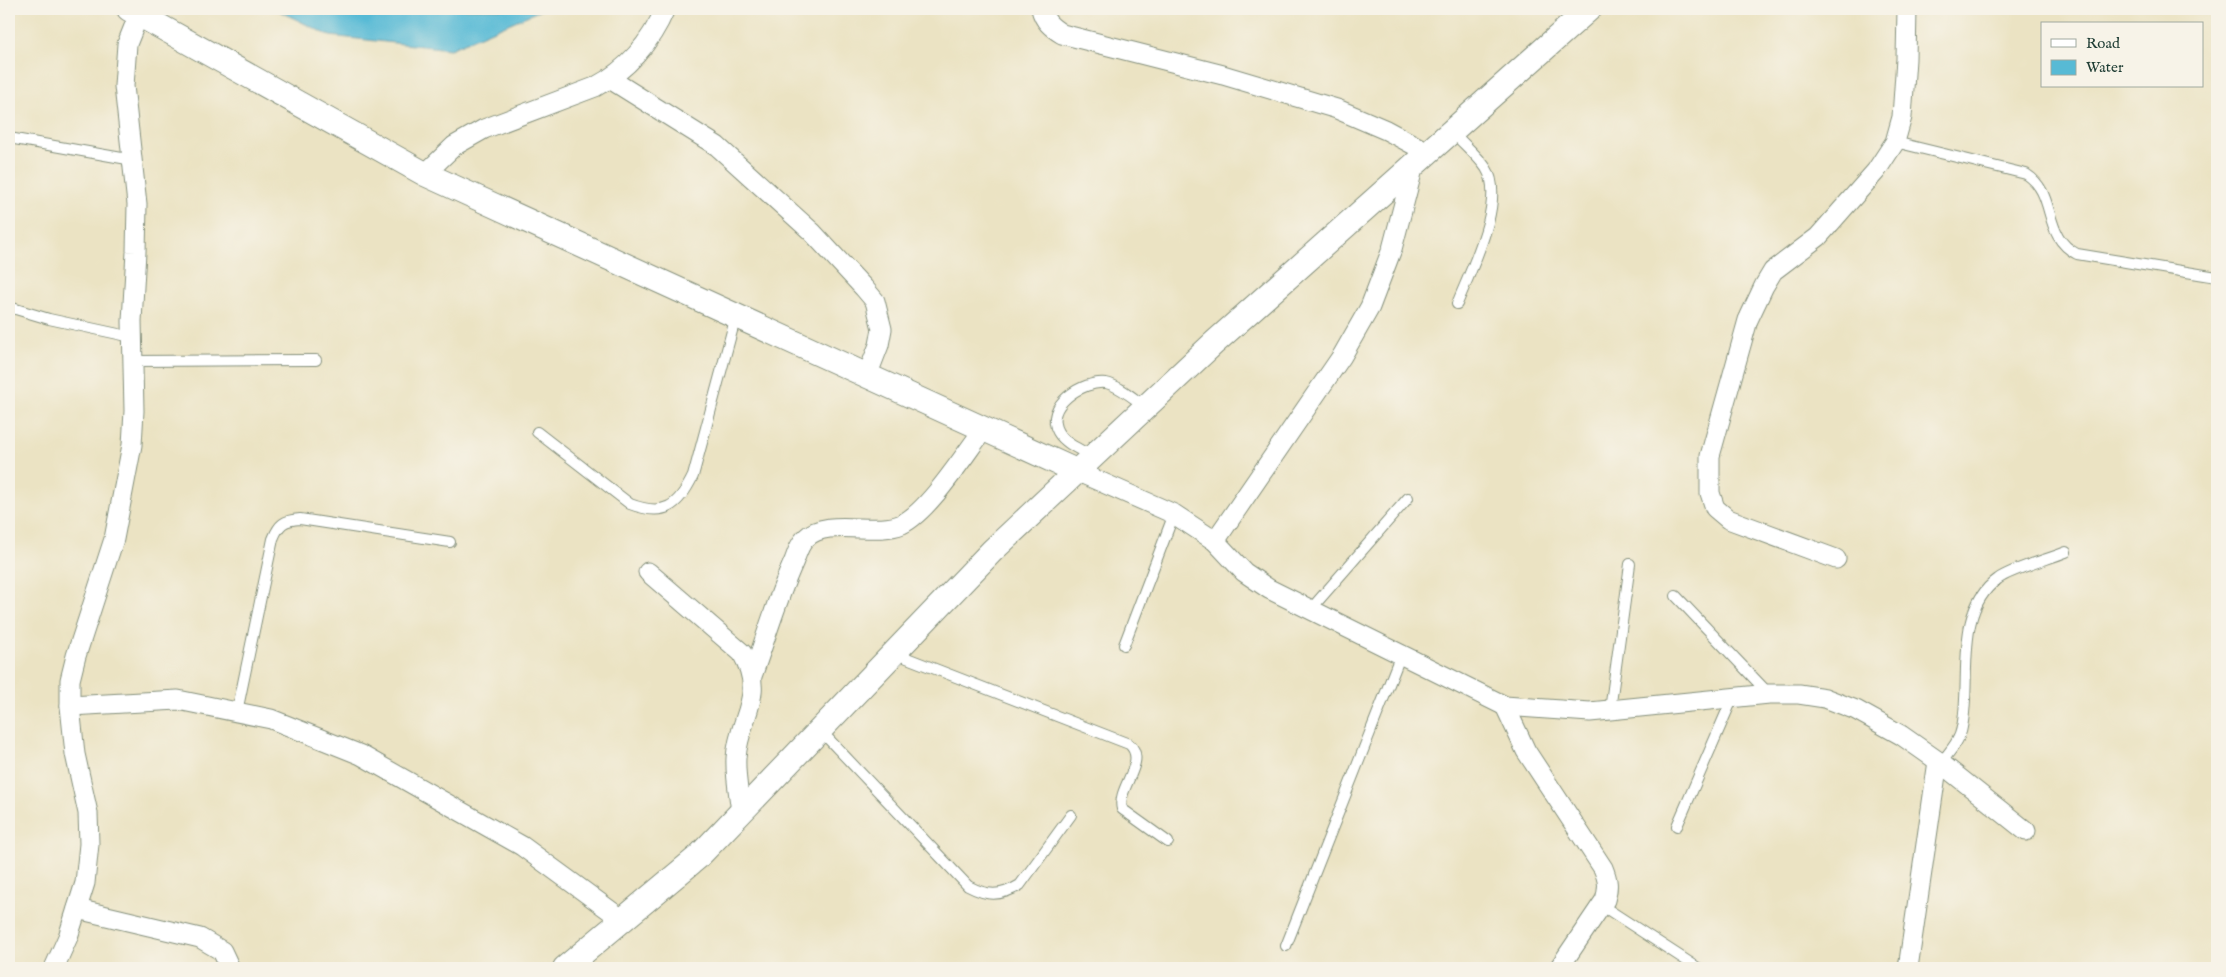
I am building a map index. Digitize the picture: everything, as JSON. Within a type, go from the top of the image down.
[{"type":"street","points":[[425,174],[454,146],[484,129],[610,80],[645,46],[665,9]]},
{"type":"street","points":[[1040,9],[1042,16],[1050,26],[1062,34],[1337,108],[1386,130],[1421,158]]},
{"type":"street","points":[[1836,559],[1728,519],[1715,508],[1710,493],[1710,456],[1748,320],[1764,286],[1774,271],[1818,237],[1876,171],[1895,142],[1902,117],[1907,9]]},
{"type":"street","points":[[565,968],[698,857],[992,550],[1214,343],[1452,131],[1581,10]]},
{"type":"street","points":[[54,968],[68,937],[85,883],[89,844],[88,813],[75,754],[70,706],[70,680],[114,539],[132,445],[134,411],[132,337],[137,204],[124,86],[124,64],[134,12],[425,174],[984,429],[1084,464],[1174,514],[1214,541],[1244,572],[1269,589],[1505,706],[1590,712],[1769,694],[1799,694],[1825,698],[1856,710],[1901,736],[1940,762],[2026,831]]},
{"type":"street","points":[[610,80],[717,146],[812,232],[864,288],[875,302],[882,328],[879,345],[867,376]]},
{"type":"street","points":[[1214,541],[1342,356],[1370,307],[1392,249],[1421,158]]},
{"type":"street","points":[[742,812],[736,758],[738,743],[751,701],[752,676],[789,571],[805,539],[820,530],[879,529],[902,524],[916,515],[930,499],[984,429]]},
{"type":"street","points":[[648,572],[742,653],[752,676]]},
{"type":"street","points":[[70,706],[178,700],[271,719],[361,755],[522,846],[623,920]]},
{"type":"street","points":[[1505,706],[1526,751],[1603,868],[1609,888],[1601,905],[1559,968]]},
{"type":"street","points":[[1908,968],[1940,762]]},
{"type":"street","points":[[77,909],[200,938],[222,952],[230,968]]},
{"type":"lane","points":[[1452,131],[1486,168],[1493,192],[1488,224],[1457,304]]},
{"type":"lane","points":[[9,138],[133,160]]},
{"type":"lane","points":[[1895,142],[2026,174],[2040,186],[2061,243],[2077,254],[2217,277]]},
{"type":"lane","points":[[9,307],[49,319],[132,337]]},
{"type":"lane","points":[[537,432],[630,504],[643,509],[658,510],[676,504],[686,492],[693,476],[736,316]]},
{"type":"lane","points":[[132,361],[316,360]]},
{"type":"lane","points":[[1084,464],[1058,431],[1055,421],[1059,406],[1079,388],[1096,383],[1115,386],[1146,407]]},
{"type":"lane","points":[[1311,609],[1408,498]]},
{"type":"lane","points":[[1124,645],[1174,514]]},
{"type":"lane","points":[[237,712],[273,539],[277,528],[283,522],[300,520],[450,542]]},
{"type":"lane","points":[[1940,762],[1954,746],[1962,728],[1966,645],[1973,616],[1981,598],[1989,586],[2000,577],[2066,552]]},
{"type":"lane","points":[[1610,710],[1630,564]]},
{"type":"lane","points":[[1676,596],[1769,694]]},
{"type":"lane","points":[[894,653],[1129,744],[1133,747],[1136,756],[1121,799],[1122,809],[1168,842]]},
{"type":"lane","points":[[1286,946],[1401,654]]},
{"type":"lane","points":[[1678,826],[1733,697]]},
{"type":"lane","points":[[820,730],[968,886],[980,893],[994,896],[1009,892],[1020,885],[1071,815]]},
{"type":"lane","points":[[1601,905],[1698,968]]},
{"type":"water","points":[[275,9],[543,9],[450,49],[330,36]]}]
